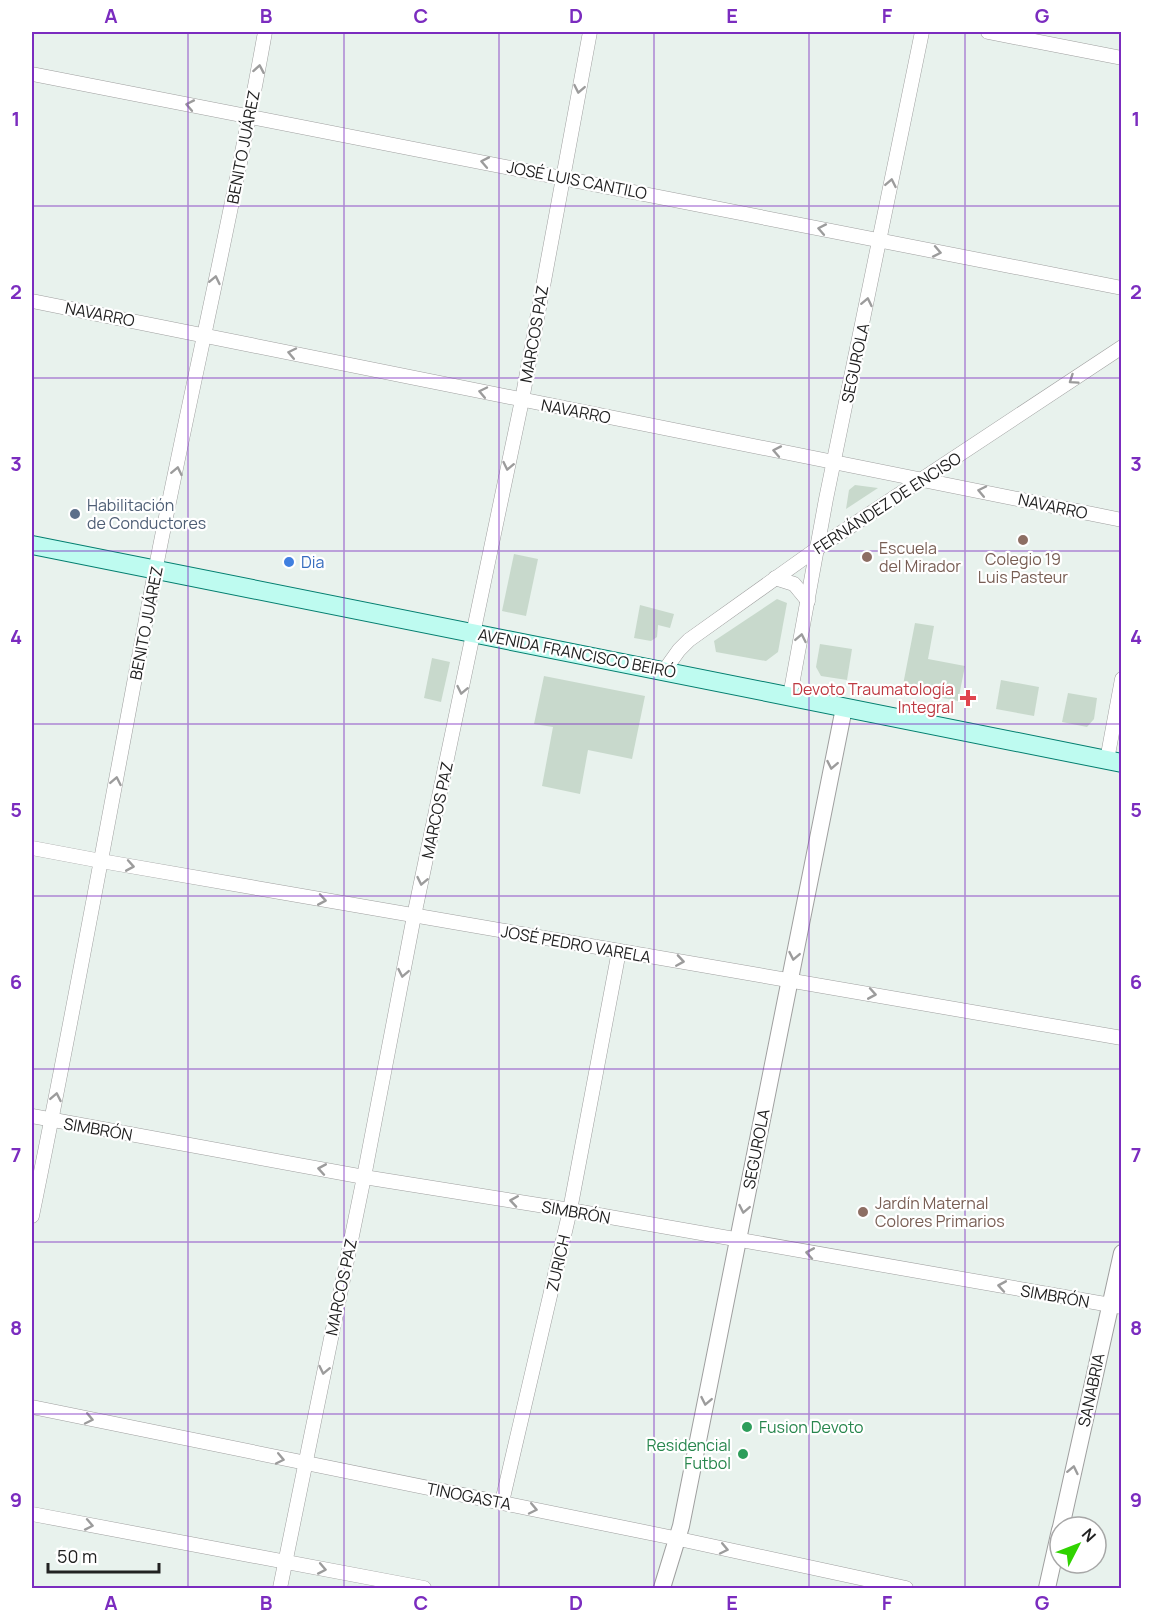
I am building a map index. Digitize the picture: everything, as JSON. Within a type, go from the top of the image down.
[{"type":"main road","name":"AVENIDA FRANCISCO BEIRÓ","points":[[32,545],[1114,761]]},
{"type":"street","name":"BENITO JUÁREZ","points":[[32,1216],[156,570],[250,117],[265,32]]},
{"type":"street","name":"MARCOS PAZ","points":[[280,1588],[364,1177],[414,916],[522,400],[590,32]]},
{"type":"street","name":"SEGUROLA","points":[[790,696],[834,463],[922,32]]},
{"type":"street","points":[[988,32],[1122,58]]},
{"type":"street","name":"JOSÉ LUIS CANTILO","points":[[32,74],[1122,288]]},
{"type":"street","name":"NAVARRO","points":[[32,301],[1122,520]]},
{"type":"street","name":"FERNÁNDEZ DE ENCISO","points":[[664,671],[689,640],[775,578],[1122,347]]},
{"type":"street","points":[[775,578],[794,584],[808,601]]},
{"type":"street","points":[[1114,761],[1122,679]]},
{"type":"street","name":"SEGUROLA","points":[[662,1588],[678,1539],[844,708]]},
{"type":"street","name":"JOSÉ PEDRO VARELA","points":[[32,848],[1122,1038]]},
{"type":"street","name":"ZURICH","points":[[502,1502],[570,1210],[619,951]]},
{"type":"street","name":"SIMBRÓN","points":[[32,1116],[364,1177],[570,1210],[1116,1306]]},
{"type":"street","name":"SANABRIA","points":[[1063,1515],[1116,1306],[1122,1253]]},
{"type":"street","name":"TINOGASTA","points":[[32,1407],[304,1464],[502,1502],[906,1588]]},
{"type":"street","points":[[32,1514],[424,1588]]},
{"type":"building","points":[[855,485],[878,488],[846,509],[849,490]]},
{"type":"building","points":[[514,554],[538,559],[526,616],[502,611]]},
{"type":"building","points":[[777,599],[787,603],[778,652],[766,661],[716,652],[714,641]]},
{"type":"building","points":[[640,605],[674,614],[670,628],[658,625],[657,637],[651,641],[634,638]]},
{"type":"building","points":[[915,623],[934,626],[928,659],[965,666],[958,701],[902,690]]},
{"type":"building","points":[[820,644],[852,649],[847,680],[821,676],[816,667]]},
{"type":"building","points":[[432,658],[450,662],[441,702],[424,698]]},
{"type":"building","points":[[544,676],[645,696],[632,759],[588,750],[580,794],[542,786],[553,727],[534,724]]},
{"type":"building","points":[[1001,680],[1039,687],[1034,716],[996,709]]},
{"type":"building","points":[[1068,693],[1097,698],[1094,719],[1087,727],[1062,722]]},
{"type":"place","name":"Habilitación de Conductores","points":[[75,514]]},
{"type":"place","name":"Colegio 19 Luis Pasteur","points":[[1023,540]]},
{"type":"place","name":"Escuela del Mirador","points":[[867,557]]},
{"type":"place","name":"Dia","points":[[289,562]]},
{"type":"place","name":"Devoto Traumatología Integral","points":[[968,698]]},
{"type":"place","name":"Jardín Maternal Colores Primarios","points":[[863,1212]]},
{"type":"place","name":"Fusion Devoto","points":[[747,1427]]},
{"type":"place","name":"Residencial Futbol","points":[[743,1454]]}]
